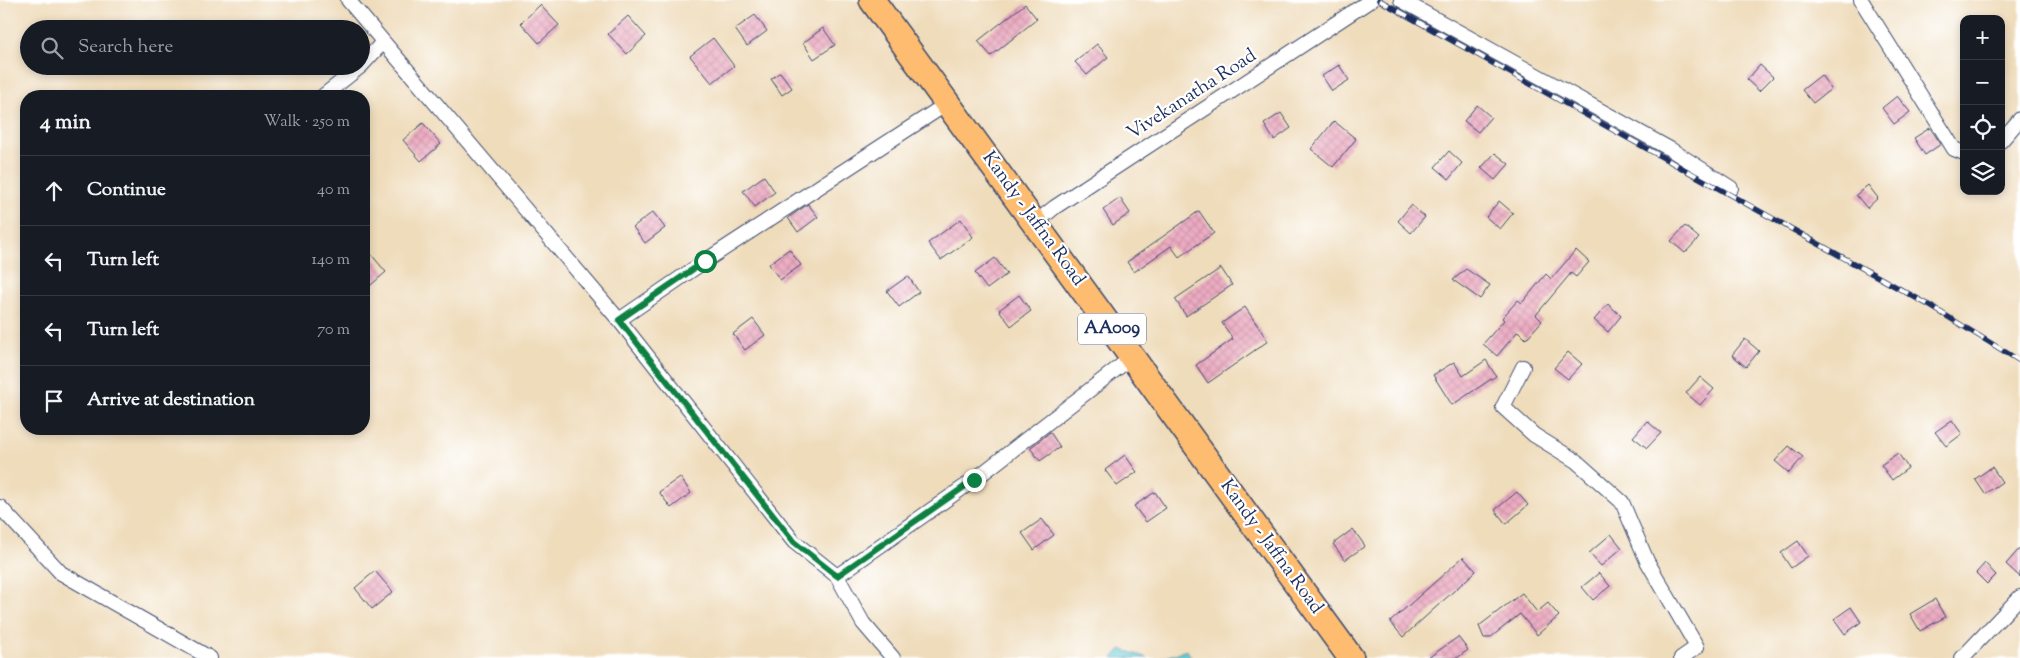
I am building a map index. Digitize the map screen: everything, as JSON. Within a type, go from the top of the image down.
[{"type":"highway","name":"Kandy - Jaffna Road","points":[[872,0],[1351,658]]},
{"type":"street","points":[[348,0],[365,20]]},
{"type":"street","name":"Vivekanatha Road","points":[[1035,223],[1072,196],[1371,0]]},
{"type":"street","points":[[1401,0],[1670,149],[1731,188]]},
{"type":"street","points":[[1861,0],[1954,149],[1960,151]]},
{"type":"street","points":[[370,26],[619,320],[794,542],[837,576],[863,623],[893,658]]},
{"type":"street","points":[[370,56],[383,42]]},
{"type":"street","points":[[331,90],[350,75]]},
{"type":"street","points":[[619,320],[705,261],[948,103]]},
{"type":"street","points":[[2005,136],[2020,119]]},
{"type":"street","points":[[837,576],[974,480],[1132,357]]},
{"type":"street","points":[[1522,367],[1503,407],[1534,435],[1576,461],[1622,502],[1647,561],[1697,647],[1681,658]]},
{"type":"street","points":[[0,507],[61,573],[210,658]]},
{"type":"street","points":[[1962,658],[2020,597]]},
{"type":"water","points":[[1121,649],[1148,658],[1113,658]]},
{"type":"water","points":[[1187,650],[1191,658],[1162,658]]},
{"type":"building","points":[[1025,4],[1037,19],[991,56],[978,41]]},
{"type":"building","points":[[540,5],[559,25],[539,43],[521,23]]},
{"type":"building","points":[[755,15],[767,31],[747,46],[735,29]]},
{"type":"building","points":[[628,16],[646,36],[627,54],[608,34]]},
{"type":"building","points":[[823,28],[835,45],[814,59],[803,43]]},
{"type":"building","points":[[713,38],[734,66],[712,83],[690,56]]},
{"type":"building","points":[[1097,44],[1108,57],[1087,75],[1075,62]]},
{"type":"building","points":[[1339,65],[1349,80],[1332,91],[1322,76]]},
{"type":"building","points":[[1760,65],[1773,77],[1759,91],[1747,80]]},
{"type":"building","points":[[780,72],[792,88],[782,95],[771,79]]},
{"type":"building","points":[[1821,75],[1831,89],[1813,103],[1802,90]]},
{"type":"building","points":[[1897,96],[1910,112],[1894,124],[1882,108]]},
{"type":"building","points":[[1477,105],[1491,117],[1478,132],[1464,121]]},
{"type":"building","points":[[1281,113],[1291,128],[1274,140],[1264,124]]},
{"type":"building","points":[[1334,121],[1356,139],[1333,167],[1311,149]]},
{"type":"building","points":[[423,123],[441,144],[421,161],[403,140]]},
{"type":"building","points":[[1930,128],[1941,144],[1925,155],[1914,138]]},
{"type":"building","points":[[1449,151],[1462,163],[1449,179],[1435,167]]},
{"type":"building","points":[[1495,153],[1509,164],[1495,180],[1481,168]]},
{"type":"building","points":[[764,176],[775,192],[755,207],[743,191]]},
{"type":"building","points":[[1868,185],[1878,198],[1867,208],[1856,195]]},
{"type":"building","points":[[1120,198],[1130,213],[1113,225],[1103,210]]},
{"type":"building","points":[[1499,201],[1513,213],[1500,229],[1486,217]]},
{"type":"building","points":[[808,204],[818,217],[798,232],[788,218]]},
{"type":"building","points":[[1411,205],[1425,217],[1411,233],[1398,221]]},
{"type":"building","points":[[1199,211],[1214,233],[1179,257],[1171,246],[1134,272],[1127,262]]},
{"type":"building","points":[[653,212],[665,228],[645,243],[633,227]]},
{"type":"building","points":[[961,219],[973,237],[941,260],[928,243]]},
{"type":"building","points":[[1685,226],[1699,238],[1685,253],[1671,241]]},
{"type":"building","points":[[789,249],[801,265],[780,280],[769,264]]},
{"type":"building","points":[[1576,250],[1589,262],[1576,277],[1571,273],[1536,315],[1542,321],[1526,339],[1518,331],[1497,356],[1483,344],[1518,300],[1522,303],[1546,274],[1551,279]]},
{"type":"building","points":[[370,253],[386,272],[370,286]]},
{"type":"building","points":[[995,258],[1007,274],[987,289],[975,273]]},
{"type":"building","points":[[1221,268],[1232,285],[1186,316],[1175,299]]},
{"type":"building","points":[[1466,269],[1490,285],[1480,299],[1453,280]]},
{"type":"building","points":[[908,276],[919,292],[899,307],[887,291]]},
{"type":"building","points":[[1019,295],[1031,311],[1011,326],[999,310]]},
{"type":"building","points":[[1608,304],[1621,316],[1608,332],[1594,320]]},
{"type":"building","points":[[1245,307],[1268,341],[1208,383],[1196,365],[1233,339],[1222,323]]},
{"type":"building","points":[[753,319],[765,335],[745,350],[733,334]]},
{"type":"building","points":[[1745,339],[1759,351],[1746,367],[1732,355]]},
{"type":"building","points":[[1568,352],[1582,364],[1568,379],[1554,368]]},
{"type":"building","points":[[1486,360],[1496,376],[1452,405],[1433,375],[1454,362],[1463,376]]},
{"type":"building","points":[[1700,377],[1714,389],[1700,405],[1686,393]]},
{"type":"building","points":[[1952,420],[1962,434],[1946,446],[1935,432]]},
{"type":"building","points":[[1647,421],[1661,433],[1647,448],[1633,437]]},
{"type":"building","points":[[1050,432],[1060,447],[1040,461],[1030,448]]},
{"type":"building","points":[[1789,446],[1803,457],[1789,473],[1775,461]]},
{"type":"building","points":[[1898,453],[1908,468],[1892,480],[1881,465]]},
{"type":"building","points":[[1125,455],[1137,472],[1117,486],[1105,470]]},
{"type":"building","points":[[1992,467],[2002,482],[1985,494],[1975,479]]},
{"type":"building","points":[[680,477],[691,493],[671,508],[659,492]]},
{"type":"building","points":[[1155,492],[1166,508],[1146,522],[1134,506]]},
{"type":"building","points":[[1517,492],[1528,505],[1506,524],[1495,510]]},
{"type":"building","points":[[1042,519],[1054,535],[1034,550],[1022,533]]},
{"type":"building","points":[[1353,529],[1365,546],[1345,560],[1333,544]]},
{"type":"building","points":[[1611,534],[1622,548],[1601,566],[1589,553]]},
{"type":"building","points":[[1798,541],[1808,556],[1791,568],[1781,553]]},
{"type":"building","points":[[2020,548],[2020,577],[2006,564]]},
{"type":"building","points":[[1463,557],[1476,571],[1403,637],[1390,622]]},
{"type":"building","points":[[1985,563],[1996,575],[1987,584],[1976,573]]},
{"type":"building","points":[[375,571],[393,592],[372,609],[355,588]]},
{"type":"building","points":[[1599,573],[1610,586],[1593,600],[1582,587]]},
{"type":"building","points":[[1522,593],[1537,612],[1548,603],[1559,616],[1537,635],[1520,614],[1490,638],[1484,638],[1479,626]]},
{"type":"building","points":[[1935,599],[1945,617],[1920,631],[1910,614]]},
{"type":"building","points":[[1851,607],[1861,622],[1845,634],[1834,619]]},
{"type":"building","points":[[1458,637],[1468,650],[1457,658],[1428,658]]},
{"type":"railway","points":[[1379,0],[1927,304],[2020,361]]},
{"type":"route","points":[[705,261],[619,320],[794,542],[837,576],[974,480]]}]
